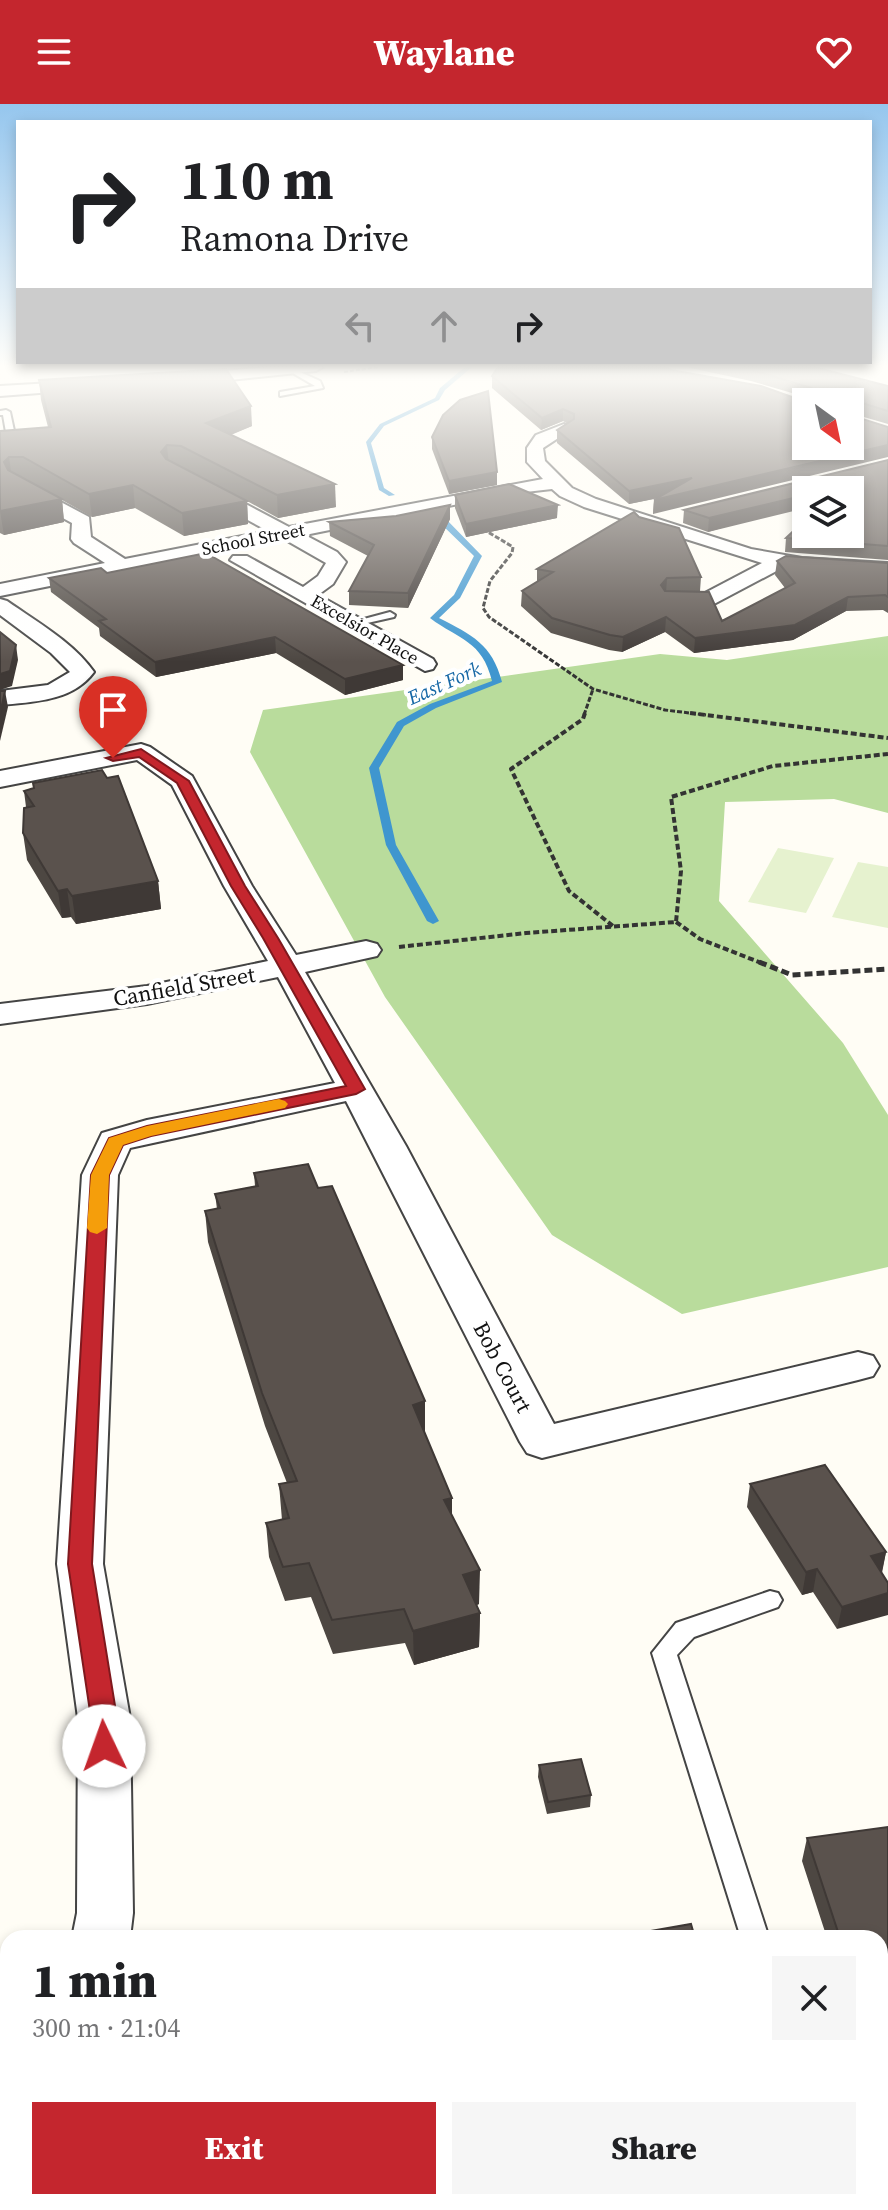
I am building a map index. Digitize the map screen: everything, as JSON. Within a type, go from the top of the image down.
[{"type":"street","points":[[539,465],[554,483],[590,503],[646,524],[780,561],[888,569]]},
{"type":"street","points":[[187,480],[285,533]]},
{"type":"street","name":"School Street","points":[[0,590],[508,489],[554,483]]},
{"type":"street","points":[[18,486],[82,521],[81,539],[121,565]]},
{"type":"street","points":[[646,524],[691,512]]},
{"type":"street","name":"Excelsior Place","points":[[285,533],[336,562],[326,580],[304,595]]},
{"type":"street","name":"Excelsior Place","points":[[240,560],[425,664]]},
{"type":"street","points":[[673,600],[707,600],[780,561]]},
{"type":"street","points":[[0,605],[59,648],[83,672],[77,681],[55,690],[0,698]]},
{"type":"street","name":"Bob Court","points":[[0,779],[141,752],[183,781],[238,886],[356,1089],[542,1442],[858,1366]]},
{"type":"street","name":"Canfield Street","points":[[0,1014],[147,995],[366,950]]},
{"type":"street","points":[[102,1930],[105,1913],[104,1718],[80,1564],[100,1175],[115,1141],[147,1131],[356,1089]]},
{"type":"lane","points":[[354,623],[390,615]]},
{"type":"lane","points":[[752,1930],[664,1653],[685,1630],[770,1600]]},
{"type":"path","points":[[481,527],[513,547],[487,589],[483,608],[489,617],[593,689],[665,710],[888,738]]},
{"type":"path","points":[[593,689],[583,719],[511,769],[569,891],[615,927]]},
{"type":"path","points":[[676,922],[681,871],[671,797],[773,766],[888,754]]},
{"type":"path","points":[[366,950],[676,922],[700,939],[792,975],[888,969]]},
{"type":"green space","points":[[888,636],[888,813],[834,799],[725,802],[719,901],[843,1043],[888,1115],[888,1267],[682,1314],[552,1235],[385,997],[250,752],[263,710],[660,654],[727,660]]},
{"type":"green space","points":[[778,848],[834,858],[806,913],[748,902]]},
{"type":"green space","points":[[858,862],[888,867],[888,928],[832,917]]},
{"type":"building","points":[[0,465],[6,465],[8,470],[62,499],[0,511]]},
{"type":"building","points":[[38,465],[178,465],[247,501],[182,513],[133,485],[89,494]]},
{"type":"building","points":[[219,465],[295,465],[335,484],[277,495]]},
{"type":"building","points":[[443,465],[496,465],[497,472],[449,481]]},
{"type":"building","points":[[599,465],[802,465],[654,500],[692,478],[629,491]]},
{"type":"building","points":[[866,465],[888,465],[888,546],[864,544],[864,476],[823,476]]},
{"type":"building","points":[[509,484],[558,505],[466,524],[455,495]]},
{"type":"building","points":[[792,484],[792,498],[709,518],[684,510]]},
{"type":"building","points":[[450,505],[408,593],[349,591],[374,545],[329,522],[396,516]]},
{"type":"building","points":[[634,512],[639,517],[679,528],[701,577],[667,578],[661,585],[665,591],[709,592],[722,621],[795,583],[777,561],[786,556],[888,563],[888,597],[848,597],[795,625],[695,638],[666,617],[623,637],[552,618],[522,591],[553,572],[537,569]]},
{"type":"building","points":[[206,553],[403,665],[345,679],[275,637],[155,662],[99,621],[106,619],[49,578],[101,568],[107,573]]},
{"type":"building","points":[[0,632],[16,645],[10,671],[0,674]]},
{"type":"building","points":[[0,691],[5,691],[0,714]]},
{"type":"building","points":[[102,770],[107,778],[118,776],[158,881],[72,896],[67,889],[58,891],[23,833],[24,808],[34,806],[24,791],[34,788],[33,783]]},
{"type":"building","points":[[308,1164],[318,1188],[332,1186],[425,1401],[413,1405],[452,1498],[444,1500],[480,1570],[463,1575],[480,1613],[413,1631],[404,1609],[332,1620],[309,1563],[283,1567],[266,1523],[289,1518],[279,1484],[297,1481],[262,1393],[205,1211],[220,1208],[215,1194],[258,1186],[254,1173]]},
{"type":"building","points":[[825,1465],[886,1552],[871,1556],[888,1583],[888,1593],[842,1607],[817,1569],[806,1572],[750,1484]]},
{"type":"building","points":[[581,1759],[591,1795],[548,1802],[539,1765]]},
{"type":"building","points":[[888,1827],[888,1930],[837,1930],[807,1838]]},
{"type":"building","points":[[691,1924],[693,1930],[657,1930]]},
{"type":"waterway","name":"East Fork","points":[[374,465],[381,489],[391,495]]},
{"type":"waterway","name":"East Fork","points":[[433,921],[391,845],[374,768],[400,724],[433,706],[497,682],[483,649],[467,636],[434,618],[457,596],[478,556],[441,519]]},
{"type":"slow traffic","points":[[97,1228],[100,1175],[115,1141],[147,1131],[279,1104]]},
{"type":"route","points":[[104,1746],[104,1718],[80,1564],[100,1175],[115,1141],[147,1131],[356,1089],[238,886],[183,781],[141,752],[113,758]]}]
